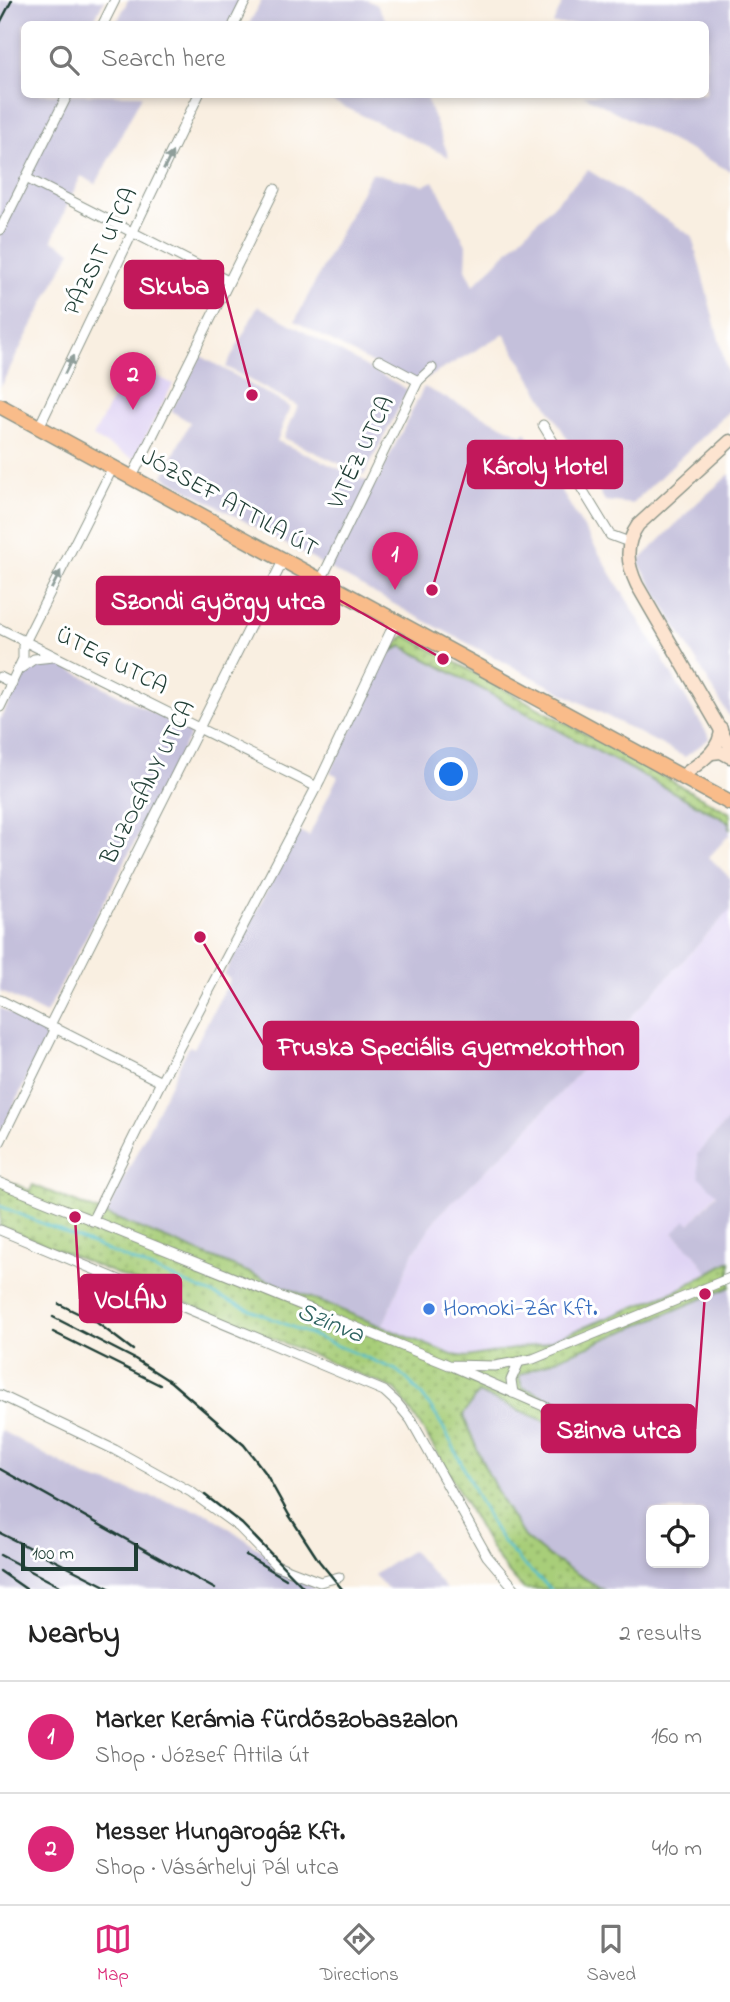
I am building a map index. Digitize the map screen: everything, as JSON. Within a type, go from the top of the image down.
[{"type":"main road","name":"JÓZSEF ATTILA ÚT","points":[[0,406],[730,803]]},
{"type":"main road","points":[[730,441],[634,530],[629,542],[628,562],[637,585],[730,746]]},
{"type":"main road","points":[[682,776],[712,753],[720,737],[721,727]]},
{"type":"main road","points":[[712,753],[721,752],[730,757]]},
{"type":"street","points":[[104,21],[115,0]]},
{"type":"street","points":[[236,21],[246,0]]},
{"type":"street","points":[[0,230],[66,98]]},
{"type":"street","name":"PÁZSIT UTCA","points":[[39,427],[198,98]]},
{"type":"street","points":[[26,178],[228,281]]},
{"type":"street","points":[[132,477],[275,189]]},
{"type":"street","name":"VITÉZ UTCA","points":[[379,360],[418,381]]},
{"type":"street","name":"VITÉZ UTCA","points":[[321,580],[418,381],[432,368]]},
{"type":"street","points":[[543,425],[610,535],[629,542]]},
{"type":"street","points":[[0,707],[23,659],[25,641],[113,467]]},
{"type":"street","name":"BUZOGÁNY UTCA","points":[[0,1142],[198,728],[284,559]]},
{"type":"street","points":[[92,1221],[160,1082],[317,787],[396,620]]},
{"type":"street","name":"ÜTEG UTCA","points":[[0,629],[317,787]]},
{"type":"street","points":[[14,679],[27,663],[37,658],[47,656],[61,659]]},
{"type":"street","points":[[0,677],[14,679]]},
{"type":"street","points":[[0,1000],[160,1082]]},
{"type":"street","points":[[0,1183],[449,1365],[612,1436]]},
{"type":"street","points":[[0,1230],[376,1387],[391,1396],[411,1420],[487,1556],[515,1589]]},
{"type":"street","points":[[449,1365],[486,1366],[519,1362],[553,1352],[730,1278]]},
{"type":"street","points":[[513,1393],[511,1380],[519,1362]]},
{"type":"street","points":[[0,1395],[115,1450],[191,1492],[239,1527],[276,1565],[320,1582],[339,1577]]},
{"type":"shaded area","points":[[0,0],[104,0],[94,21],[21,21],[21,98],[140,98],[96,184],[81,176],[52,240],[71,251],[0,387]]},
{"type":"shaded area","points":[[128,0],[246,0],[236,21],[118,21]]},
{"type":"shaded area","points":[[262,0],[367,0],[377,5],[386,21],[251,21]]},
{"type":"shaded area","points":[[564,0],[730,0],[730,171],[589,98],[709,98],[709,21],[554,21]]},
{"type":"shaded area","points":[[326,98],[426,98],[449,157]]},
{"type":"shaded area","points":[[588,170],[692,236],[730,382],[730,410],[632,504],[605,501],[504,334],[413,386],[295,321],[371,173],[424,185],[434,181],[467,247],[466,269],[474,285]]},
{"type":"shaded area","points":[[258,306],[408,390],[364,475],[284,438],[298,406],[226,367]]},
{"type":"shaded area","points":[[201,356],[290,407],[277,441],[375,485],[424,387],[522,435],[526,432],[710,738],[685,757],[410,613],[163,476],[190,422],[171,411]]},
{"type":"shaded area","points":[[131,363],[173,384],[134,459],[93,437]]},
{"type":"shaded area","points":[[730,474],[730,718],[638,562]]},
{"type":"shaded area","points":[[402,646],[729,822],[730,834],[709,857],[730,878],[730,910],[514,1143],[436,1218],[412,1255],[382,1328],[106,1215],[189,1046],[194,1048],[230,979],[224,975],[297,830],[309,836],[338,776],[330,772],[390,652]]},
{"type":"shaded area","points":[[47,660],[60,664],[191,733],[46,1014],[0,991],[0,719],[28,668]]},
{"type":"shaded area","points":[[730,910],[730,1118],[697,1154],[717,1193],[690,1224],[673,1233],[694,1253],[708,1273],[680,1289],[542,1344],[466,1357],[440,1352],[382,1328],[412,1255],[436,1218],[514,1143]]},
{"type":"shaded area","points":[[0,1008],[49,1033],[0,1134]]},
{"type":"shaded area","points":[[730,1118],[730,1261],[708,1273],[694,1253],[673,1233],[686,1220],[690,1224],[717,1194],[699,1177],[697,1154]]},
{"type":"shaded area","points":[[730,1287],[730,1589],[602,1589],[545,1554],[524,1537],[481,1459],[463,1415],[478,1393],[601,1444],[620,1428],[521,1387],[519,1377]]},
{"type":"shaded area","points":[[0,1430],[86,1477],[209,1514],[316,1589],[0,1589]]},
{"type":"shaded area","points":[[412,1550],[446,1589],[388,1589],[374,1575]]},
{"type":"green space","points":[[405,635],[730,813],[730,829],[729,822],[402,646],[390,652]]},
{"type":"green space","points":[[0,1177],[30,1191],[33,1185],[452,1355],[467,1357],[542,1344],[680,1289],[730,1261],[730,1287],[521,1374],[519,1377],[522,1387],[621,1428],[601,1444],[478,1393],[463,1415],[502,1501],[524,1537],[545,1554],[602,1589],[524,1589],[496,1556],[438,1454],[395,1389],[0,1226]]},
{"type":"waterway","name":"Szinva","points":[[0,1206],[396,1370],[413,1385],[441,1423],[501,1539],[521,1562],[551,1589]]},
{"type":"railway","points":[[0,23],[12,0]]},
{"type":"railway","points":[[59,1304],[96,1322],[133,1350]]},
{"type":"railway","points":[[53,1317],[135,1359],[171,1382],[244,1445],[265,1472],[319,1561],[342,1589]]},
{"type":"railway","points":[[53,1332],[160,1385]]},
{"type":"railway","points":[[0,1469],[215,1589]]},
{"type":"railway","points":[[205,1495],[242,1524],[305,1589]]},
{"type":"railway","points":[[0,1533],[111,1589]]},
{"type":"railway","points":[[0,1555],[65,1589]]},
{"type":"railway","points":[[246,1555],[286,1579]]},
{"type":"railway","points":[[0,1571],[26,1589]]},
{"type":"place","name":"Skuba","points":[[252,395]]},
{"type":"place","name":"Messer Hungarogáz Kft.","points":[[133,410]]},
{"type":"place","name":"Marker Kerámia fürdőszobaszalon","points":[[395,590]]},
{"type":"place","name":"Károly Hotel","points":[[432,590]]},
{"type":"place","name":"Szondi György utca","points":[[443,659]]},
{"type":"place","name":"Fruska Speciális Gyermekotthon","points":[[200,937]]},
{"type":"place","name":"VOLÁN","points":[[75,1217]]},
{"type":"place","name":"Szinva utca","points":[[705,1294]]},
{"type":"place","name":"Homoki-Zár Kft.","points":[[429,1309]]}]
